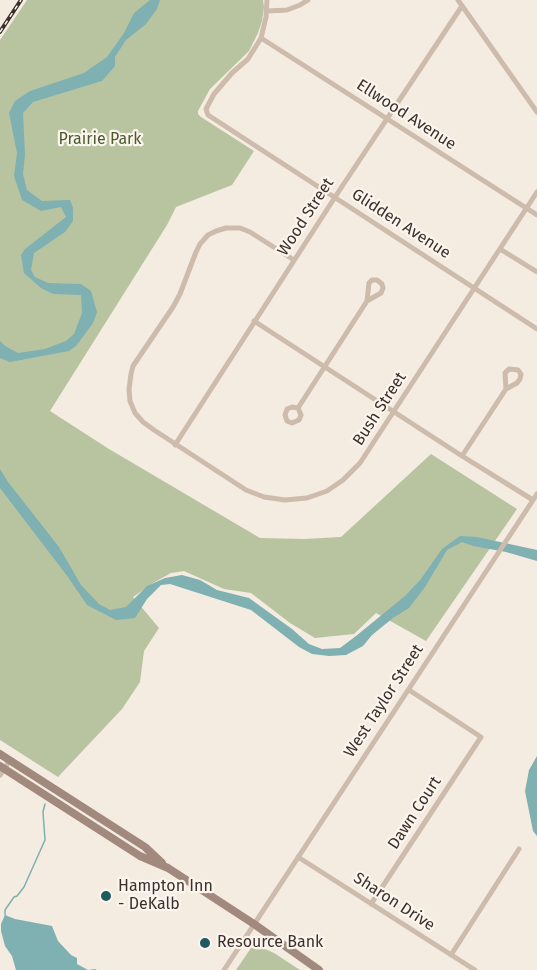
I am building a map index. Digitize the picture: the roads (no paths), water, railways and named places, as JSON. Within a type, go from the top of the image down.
[{"type":"main road","points":[[0,755],[145,847],[168,868],[319,970]]},
{"type":"main road","points":[[1,770],[140,856],[168,868]]},
{"type":"street","points":[[261,38],[267,0]]},
{"type":"street","points":[[267,11],[292,9],[308,0]]},
{"type":"street","points":[[460,3],[537,112]]},
{"type":"street","name":"Wood Street","points":[[175,445],[460,3]]},
{"type":"street","name":"Ellwood Avenue","points":[[261,38],[537,216]]},
{"type":"street","name":"Glidden Avenue","points":[[261,38],[248,59],[220,86],[209,102],[207,113],[220,124],[537,329]]},
{"type":"street","name":"Bush Street","points":[[294,260],[240,228],[226,228],[208,235],[200,244],[173,307],[135,362],[129,385],[130,400],[147,426],[250,492],[285,500],[302,499],[327,490],[339,484],[360,463],[537,192]]},
{"type":"street","points":[[500,249],[537,272]]},
{"type":"street","points":[[298,408],[367,301]]},
{"type":"street","points":[[254,321],[533,500]]},
{"type":"street","points":[[462,456],[506,389]]},
{"type":"street","name":"West Taylor Street","points":[[224,970],[537,494]]},
{"type":"street","name":"Dawn Court","points":[[372,904],[481,737],[409,690]]},
{"type":"street","points":[[1,770],[10,760]]},
{"type":"street","points":[[451,955],[519,849]]},
{"type":"street","name":"Sharon Drive","points":[[298,856],[475,970]]},
{"type":"water","points":[[150,0],[160,0],[157,9],[146,24],[126,40],[115,57],[115,66],[102,81],[33,102],[23,113],[25,155],[23,174],[27,190],[42,201],[70,200],[73,208],[73,221],[65,232],[34,253],[31,270],[35,277],[48,283],[81,284],[91,291],[97,312],[93,323],[76,346],[69,351],[10,362],[0,358],[0,341],[18,353],[45,349],[66,341],[74,334],[82,313],[81,295],[53,294],[41,288],[24,273],[21,255],[25,249],[66,217],[61,207],[41,211],[22,200],[14,176],[17,153],[9,113],[15,101],[30,91],[84,73],[107,57],[124,33],[134,13]]},
{"type":"water","points":[[0,469],[59,547],[81,585],[99,604],[110,610],[126,607],[147,586],[165,578],[182,575],[200,580],[217,590],[249,598],[309,644],[322,649],[340,648],[405,596],[421,579],[442,549],[460,536],[477,537],[537,550],[537,561],[462,542],[447,550],[425,587],[409,608],[372,635],[363,646],[346,655],[312,654],[299,647],[251,610],[170,584],[161,585],[147,599],[135,618],[116,620],[87,605],[0,488]]},
{"type":"water","points":[[537,756],[537,836],[533,831],[525,791],[529,770]]},
{"type":"water","points":[[5,915],[52,926],[58,941],[77,958],[77,964],[88,970],[16,970],[1,931]]},
{"type":"waterway","points":[[5,915],[5,910],[24,887],[45,840],[43,812],[45,804]]},
{"type":"railway","points":[[0,32],[21,0]]},
{"type":"place","name":"Hampton Inn - DeKalb","points":[[106,896]]},
{"type":"place","name":"Resource Bank","points":[[205,943]]},
{"type":"park label","name":"Prairie Park","points":[[100,140]]}]
